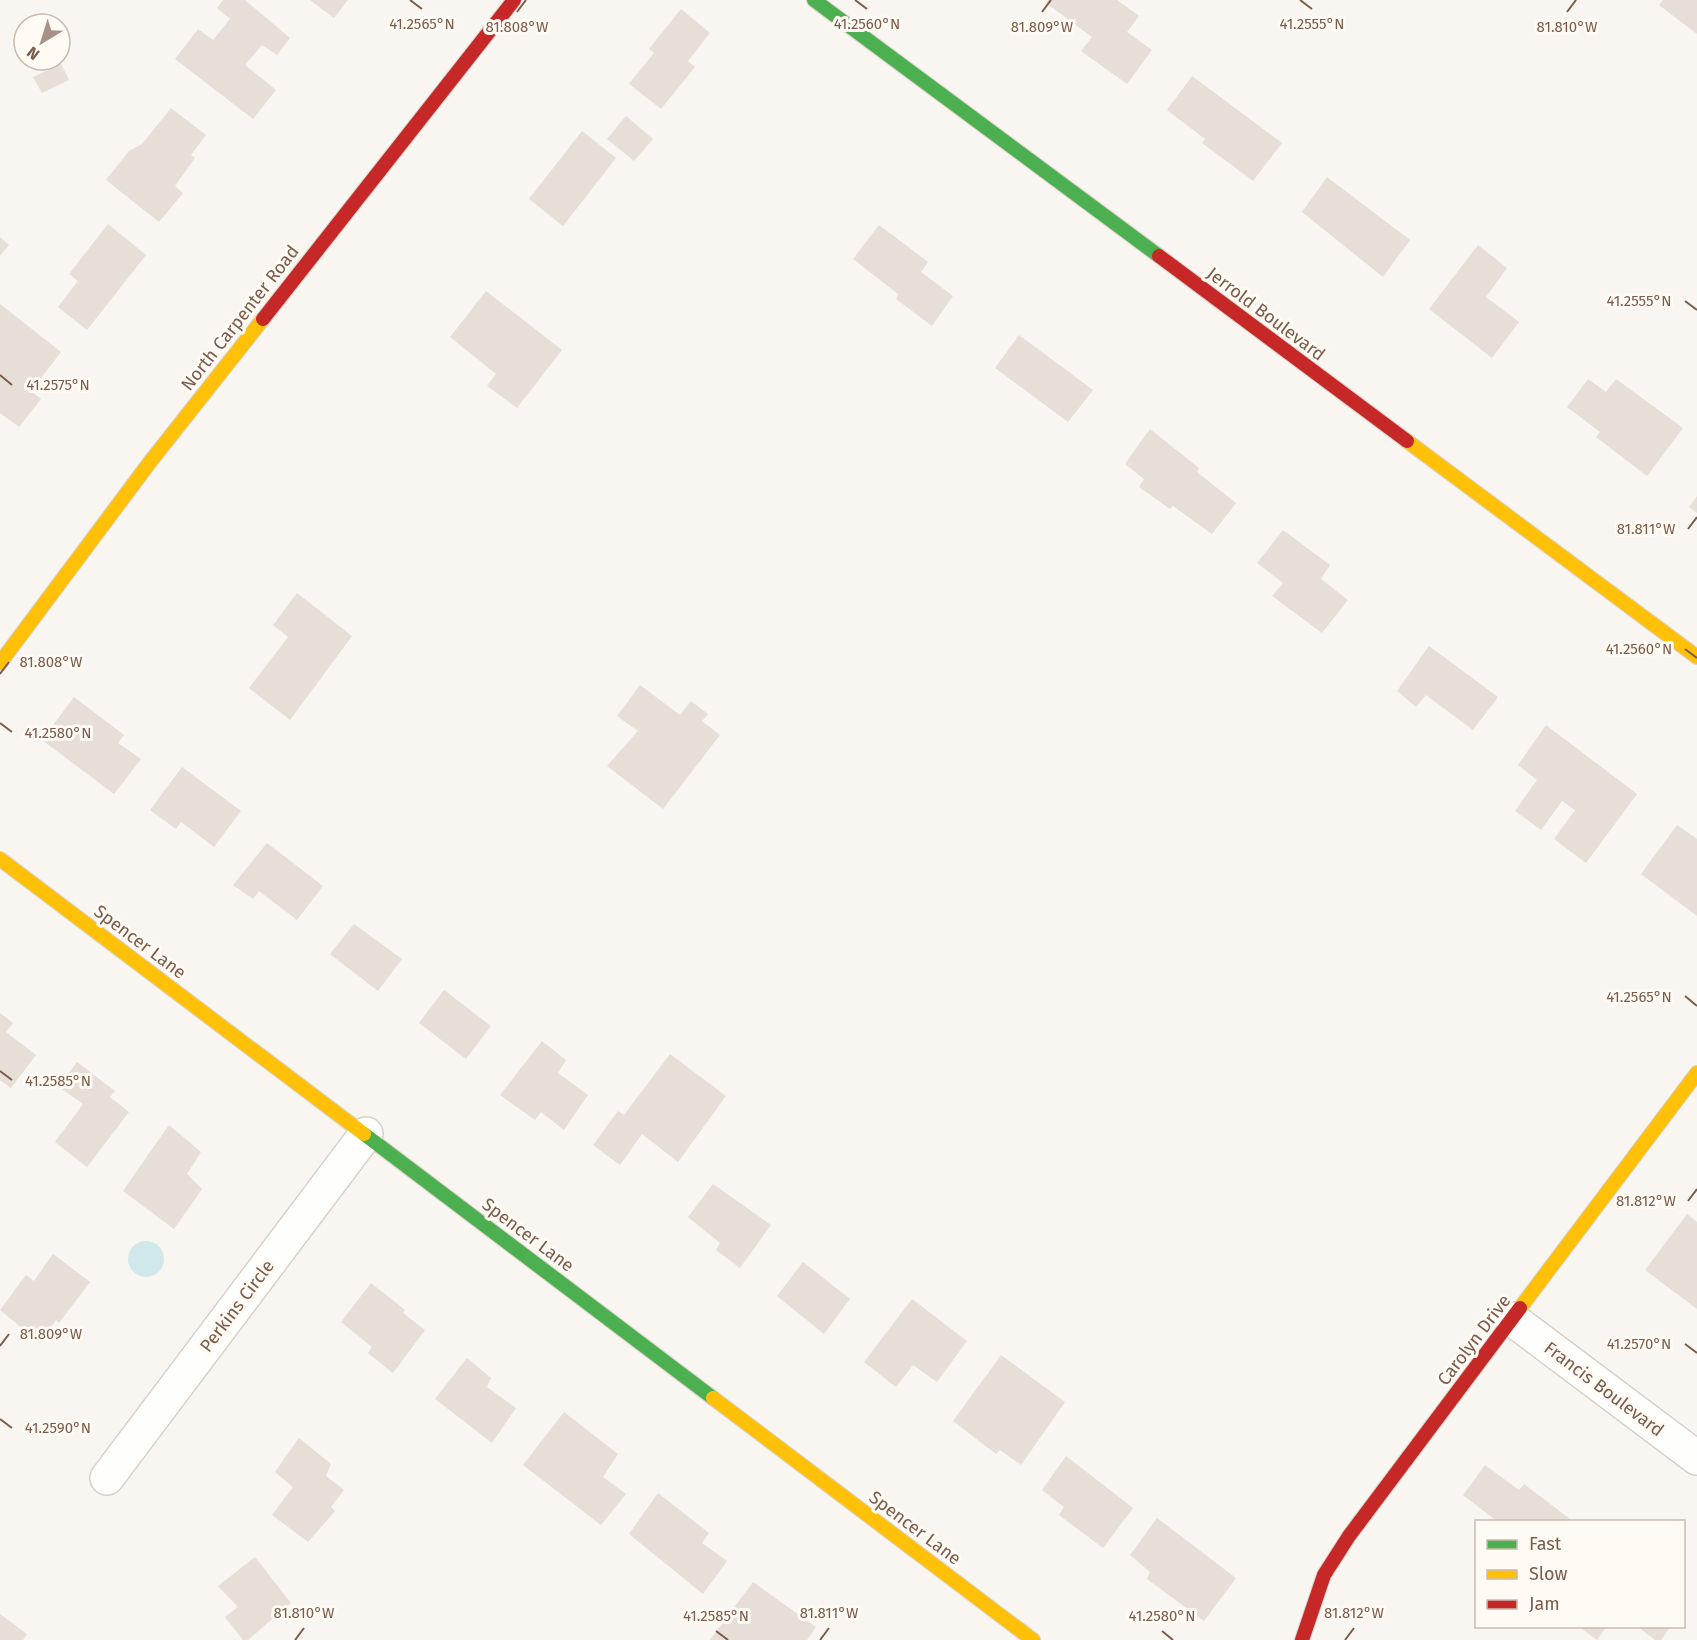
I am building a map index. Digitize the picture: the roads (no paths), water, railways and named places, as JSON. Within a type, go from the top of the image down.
[{"type":"street","name":"North Carpenter Road","points":[[0,663],[150,462],[514,0]]},
{"type":"street","name":"Jerrold Boulevard","points":[[814,0],[1697,657]]},
{"type":"street","name":"Spencer Lane","points":[[0,859],[1033,1640]]},
{"type":"street","name":"Carolyn Drive","points":[[1302,1640],[1324,1575],[1342,1546],[1697,1073]]},
{"type":"street","name":"Perkins Circle","points":[[107,1478],[366,1134]]},
{"type":"street","name":"Francis Boulevard","points":[[1512,1319],[1697,1458]]},
{"type":"water","points":[[146,1241],[159,1246],[164,1259],[159,1272],[146,1277],[133,1272],[128,1259],[133,1246]]}]
